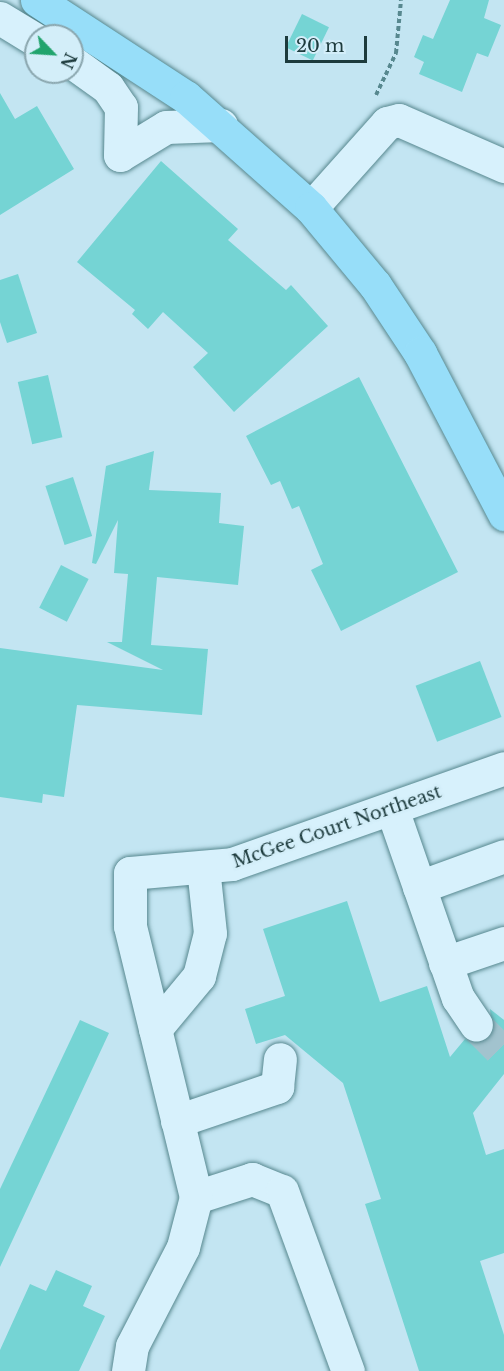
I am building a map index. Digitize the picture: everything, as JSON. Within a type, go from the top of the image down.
[{"type":"main road","points":[[37,0],[221,124],[311,208],[375,285],[420,353],[504,514]]},
{"type":"street","points":[[0,18],[24,33]]},
{"type":"street","points":[[84,71],[108,88],[121,107],[120,155],[166,128],[221,124]]},
{"type":"street","points":[[311,208],[387,123],[410,123],[502,160]]},
{"type":"street","name":"McGee Court Northeast","points":[[155,1029],[130,926],[130,873],[203,868],[286,848],[504,768]]},
{"type":"street","points":[[392,809],[458,998],[476,1025]]},
{"type":"street","points":[[419,887],[504,856]]},
{"type":"street","points":[[128,1371],[132,1346],[183,1247],[196,1197],[155,1029],[199,976],[210,933],[203,868]]},
{"type":"street","points":[[446,963],[504,944]]},
{"type":"street","points":[[177,1121],[277,1087],[280,1059]]},
{"type":"street","points":[[196,1197],[252,1179],[282,1191],[348,1371]]},
{"type":"path","points":[[387,123],[375,93],[396,53],[401,0]]},
{"type":"building","points":[[450,0],[489,0],[484,18],[501,25],[488,57],[477,53],[462,92],[419,74],[424,62],[414,57],[423,35],[433,39]]},
{"type":"building","points":[[302,14],[329,27],[313,60],[286,47]]},
{"type":"building","points":[[0,93],[15,119],[37,106],[74,169],[0,215]]},
{"type":"building","points":[[161,161],[238,229],[228,240],[286,290],[291,285],[328,326],[234,412],[193,367],[208,353],[163,312],[148,329],[132,314],[135,310],[77,262]]},
{"type":"building","points":[[18,274],[37,333],[7,343],[0,322],[0,280]]},
{"type":"building","points":[[48,375],[62,437],[32,444],[18,382]]},
{"type":"building","points":[[359,377],[458,572],[341,631],[311,570],[323,564],[299,506],[292,509],[280,481],[271,485],[246,436]]},
{"type":"building","points":[[154,451],[149,490],[221,493],[219,523],[244,526],[238,585],[157,577],[151,645],[208,649],[202,715],[77,705],[64,797],[43,794],[42,803],[0,797],[0,648],[163,670],[107,642],[122,642],[128,574],[114,573],[118,520],[96,564],[92,563],[106,466]]},
{"type":"building","points":[[73,477],[92,536],[65,545],[45,486]]},
{"type":"building","points":[[61,565],[89,579],[67,622],[39,608]]},
{"type":"building","points":[[480,661],[502,717],[437,742],[416,686]]},
{"type":"building","points":[[347,901],[380,1002],[427,986],[450,1057],[465,1039],[478,1044],[492,1034],[490,1009],[504,1020],[504,1074],[473,1113],[486,1155],[504,1149],[504,1253],[480,1261],[504,1335],[504,1371],[419,1371],[365,1204],[381,1199],[343,1083],[285,1035],[256,1044],[245,1009],[285,996],[263,929]]},
{"type":"building","points":[[80,1020],[109,1033],[0,1267],[0,1189]]},
{"type":"building","points":[[56,1270],[92,1286],[83,1306],[105,1316],[79,1371],[0,1371],[0,1350],[30,1284],[46,1291]]},
{"type":"tunnel","points":[[476,1025],[504,1053]]}]
